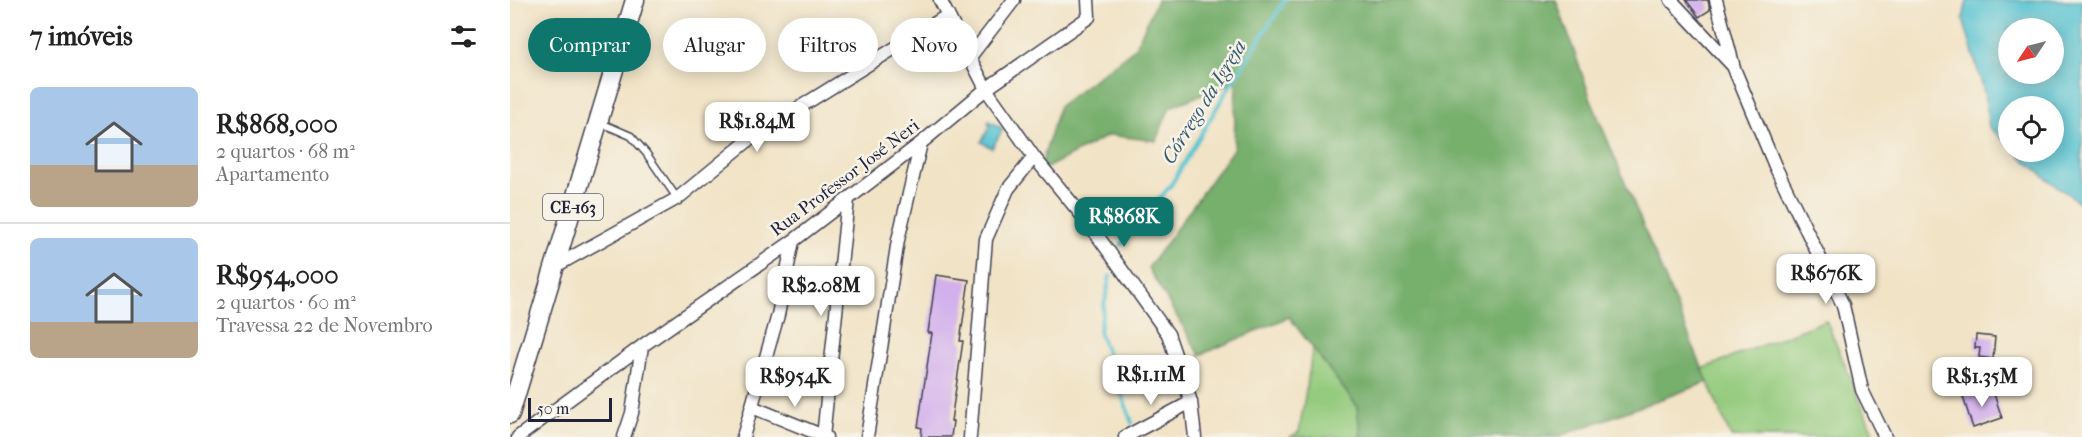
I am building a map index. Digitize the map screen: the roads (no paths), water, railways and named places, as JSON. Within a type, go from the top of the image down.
[{"type":"main road","name":"CE-163","points":[[510,414],[635,0]]},
{"type":"street","points":[[940,0],[950,18]]},
{"type":"street","points":[[978,47],[1014,0]]},
{"type":"street","name":"Rua Professor José Neri","points":[[518,437],[642,346],[793,242],[921,143],[986,89],[1089,17],[1088,0]]},
{"type":"street","points":[[1671,0],[1733,66]]},
{"type":"street","points":[[1716,0],[1733,66],[1775,166],[1843,305],[1862,390],[1885,437]]},
{"type":"street","points":[[554,267],[678,198],[755,135],[948,15]]},
{"type":"street","points":[[978,72],[986,89],[1034,156],[1089,224],[1168,334],[1191,402],[1196,437]]},
{"type":"street","points":[[867,437],[898,240],[921,143]]},
{"type":"street","points":[[970,437],[986,239],[1008,189],[1034,156]]},
{"type":"street","points":[[752,407],[824,437],[848,200]]},
{"type":"street","points":[[743,437],[778,315],[793,242]]},
{"type":"street","points":[[624,437],[632,413],[642,346]]},
{"type":"street","points":[[1125,437],[1191,402]]},
{"type":"lane","points":[[599,122],[631,136],[678,198]]},
{"type":"water","points":[[1967,0],[2082,0],[2082,204],[2028,162],[2064,162],[2064,96],[1998,96],[1998,135],[1989,127],[1984,92],[1963,19]]},
{"type":"water","points":[[989,121],[1003,129],[992,148],[981,142],[990,126]]},
{"type":"waterway","name":"Córrego da Igreja","points":[[1121,245],[1171,185],[1226,92],[1285,0]]},
{"type":"waterway","name":"Córrego da Igreja","points":[[1110,276],[1099,331],[1132,423]]}]
